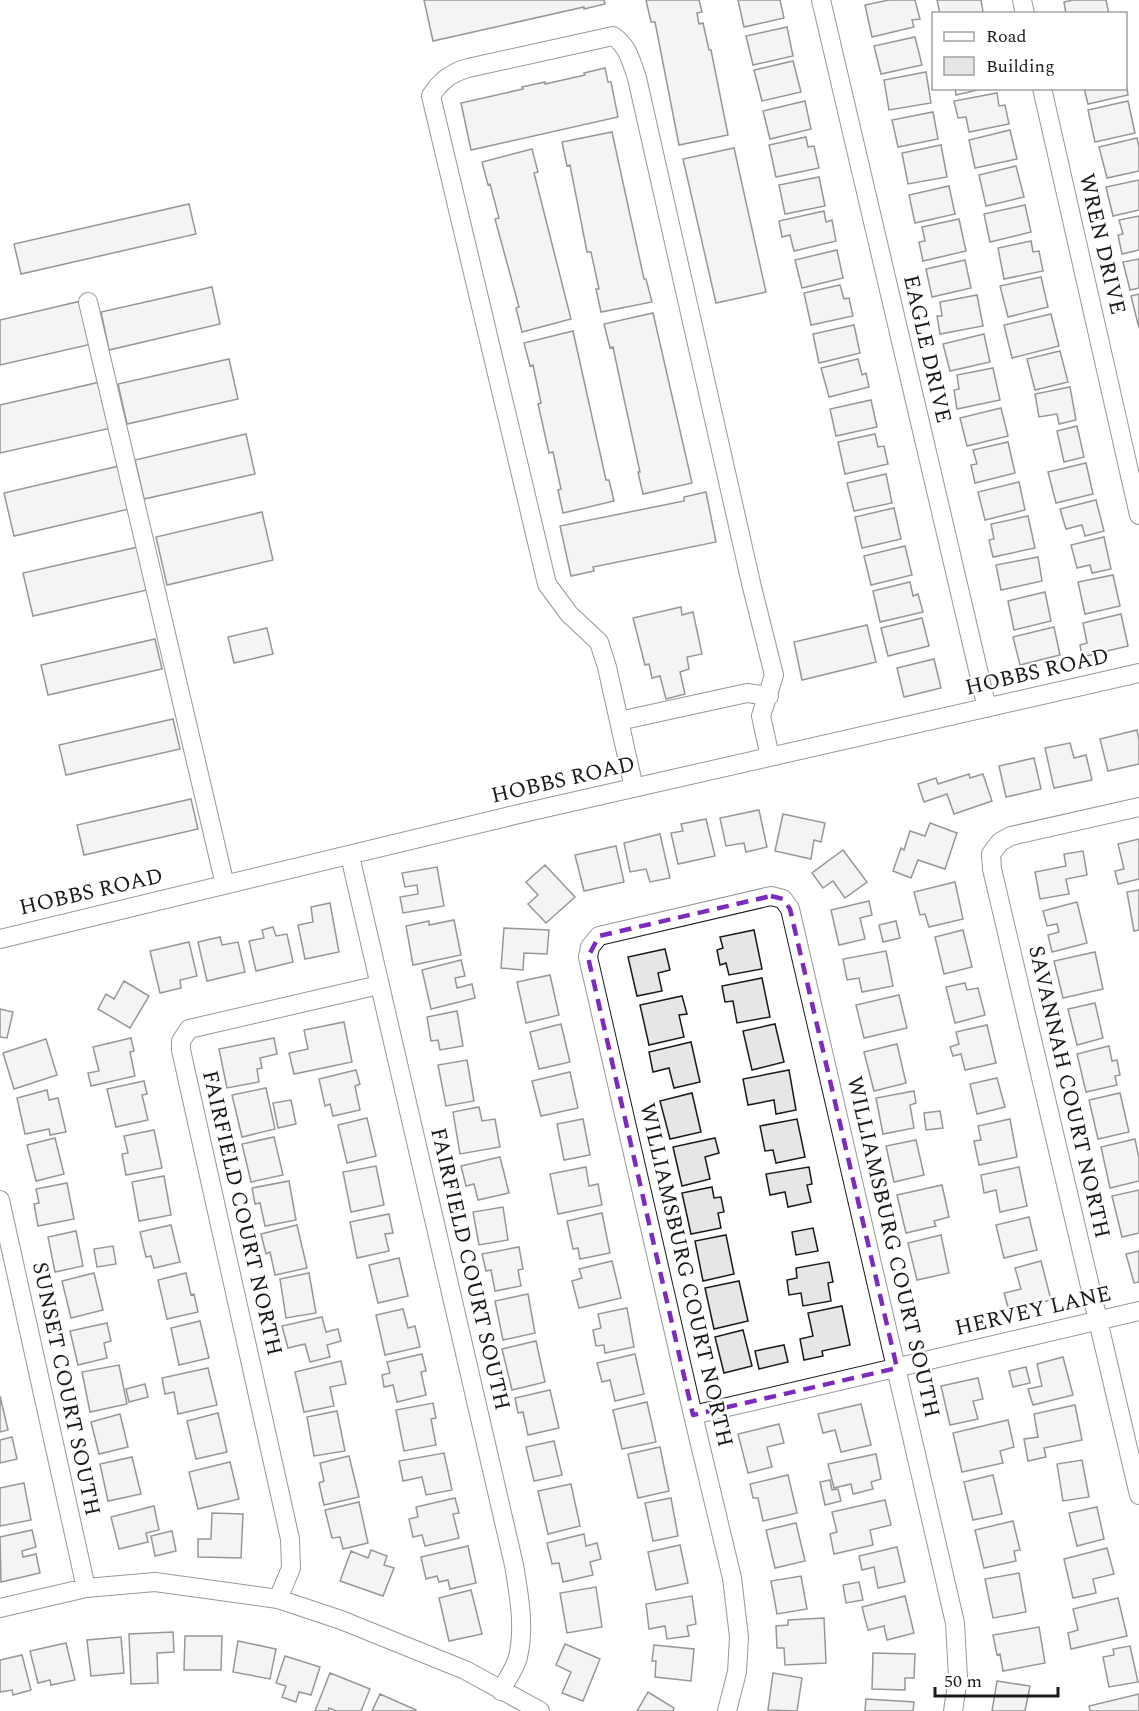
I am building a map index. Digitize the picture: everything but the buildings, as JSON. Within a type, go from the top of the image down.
[{"type":"street","name":"EAGLE DRIVE","points":[[821,0],[987,708]]},
{"type":"street","points":[[634,788],[620,721],[599,642],[569,614],[547,584],[431,96],[444,79],[456,72],[613,36],[627,51],[637,78],[748,572],[774,675],[761,717],[770,757]]},
{"type":"street","name":"WREN DRIVE","points":[[1042,90],[1139,515]]},
{"type":"street","points":[[88,302],[225,885]]},
{"type":"street","name":"HOBBS ROAD","points":[[0,939],[523,813],[1139,673]]},
{"type":"street","points":[[620,721],[747,693],[769,696]]},
{"type":"street","name":"SAVANNAH COURT NORTH","points":[[1139,807],[1011,836],[1000,842],[991,854],[992,869],[1139,1496]]},
{"type":"street","name":"FAIRFIELD COURT SOUTH","points":[[350,855],[516,1575],[521,1605],[521,1636],[517,1660],[501,1691]]},
{"type":"street","name":"WILLIAMSBURG COURT SOUTH","points":[[681,916],[771,896],[783,899],[790,909],[955,1623],[958,1678],[953,1711]]},
{"type":"street","name":"WILLIAMSBURG COURT NORTH","points":[[681,916],[599,936],[590,947],[588,957],[732,1578],[739,1637],[737,1672],[727,1711]]},
{"type":"street","name":"FAIRFIELD COURT NORTH","points":[[278,1599],[291,1568],[290,1539],[181,1041],[189,1029],[379,985]]},
{"type":"street","name":"SUNSET COURT SOUTH","points":[[0,1200],[86,1588]]},
{"type":"street","name":"HERVEY LANE","points":[[693,1415],[1139,1311]]},
{"type":"street","points":[[0,1608],[86,1588],[155,1582],[278,1599],[341,1620],[465,1671],[540,1711]]},
{"type":"highlighted area","points":[[771,896],[783,899],[790,909],[897,1368],[693,1415],[588,957],[599,936]]}]
